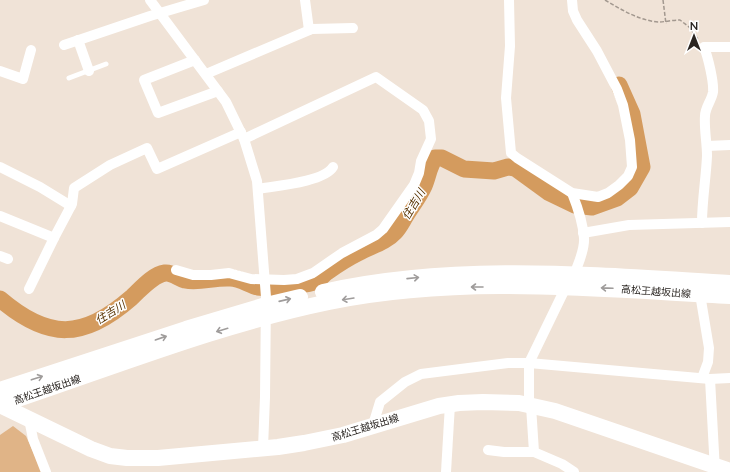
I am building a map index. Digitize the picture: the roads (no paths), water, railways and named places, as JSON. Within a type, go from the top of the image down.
[{"type":"main road","name":"高松王越坂出線","points":[[0,390],[186,329],[265,295],[329,290],[376,282],[471,274],[571,281],[730,283]]},
{"type":"main road","name":"高松王越坂出線","points":[[571,281],[614,288],[730,296]]},
{"type":"main road","name":"高松王越坂出線","points":[[0,405],[190,340],[265,295]]},
{"type":"main road","name":"高松王越坂出線","points":[[0,405],[91,449],[110,456],[127,458],[158,458],[304,443],[324,439],[450,404],[483,402],[519,403],[555,411],[715,469],[730,471]]},
{"type":"street","points":[[150,0],[226,102],[242,136],[257,181],[265,295],[265,397],[262,448]]},
{"type":"street","points":[[64,46],[78,40],[204,0]]},
{"type":"street","points":[[305,0],[309,30]]},
{"type":"street","points":[[509,0],[510,46],[506,98],[511,153],[572,193],[598,196],[608,193],[628,176],[632,167],[630,140],[623,105],[617,89],[597,51],[577,20],[573,12],[572,0]]},
{"type":"street","points":[[206,74],[312,29],[353,28]]},
{"type":"street","points":[[78,40],[89,71]]},
{"type":"street","points":[[702,223],[702,204],[706,174],[707,146],[705,115],[707,105],[713,93],[708,60],[704,47],[730,47]]},
{"type":"street","points":[[0,72],[23,79],[31,50]]},
{"type":"street","points":[[195,60],[144,80],[158,113],[218,90]]},
{"type":"street","points":[[29,289],[71,206],[74,188],[110,165],[147,148],[157,169],[242,136],[376,77],[422,110],[429,121],[431,139],[421,161],[419,173],[414,186],[376,235],[342,253],[314,273],[297,279],[265,295]]},
{"type":"street","points":[[707,146],[730,145]]},
{"type":"street","points":[[0,167],[40,187],[71,206]]},
{"type":"street","points":[[258,189],[309,180],[330,171],[332,167]]},
{"type":"street","points":[[534,452],[531,406],[529,399],[529,363],[563,293],[571,281],[584,240],[580,213],[572,193]]},
{"type":"street","points":[[0,216],[54,238]]},
{"type":"street","points":[[583,233],[629,225],[730,222]]},
{"type":"street","points":[[176,270],[193,275],[229,273],[250,279],[265,295]]},
{"type":"street","points":[[700,294],[708,348],[706,379],[715,469]]},
{"type":"street","points":[[373,425],[380,402],[405,382],[421,374],[508,363],[529,363],[706,379],[730,378]]},
{"type":"street","points":[[446,472],[450,404]]},
{"type":"street","points":[[29,419],[33,439],[46,472]]},
{"type":"street","points":[[488,450],[504,452],[534,452],[562,464],[574,472]]},
{"type":"lane","points":[[69,78],[106,64]]},
{"type":"waterway","name":"住吉川","points":[[0,299],[17,312],[34,322],[50,328],[66,330],[81,328],[97,322],[114,312],[155,277],[165,273],[170,273],[182,279],[191,281],[234,278],[264,288],[307,284],[318,280],[342,262],[391,236],[399,227],[422,190],[431,164],[435,158],[442,158],[464,169],[494,171],[508,167],[515,168],[548,192],[575,205],[592,207],[617,198],[630,188],[642,167],[632,114],[619,85]]}]
